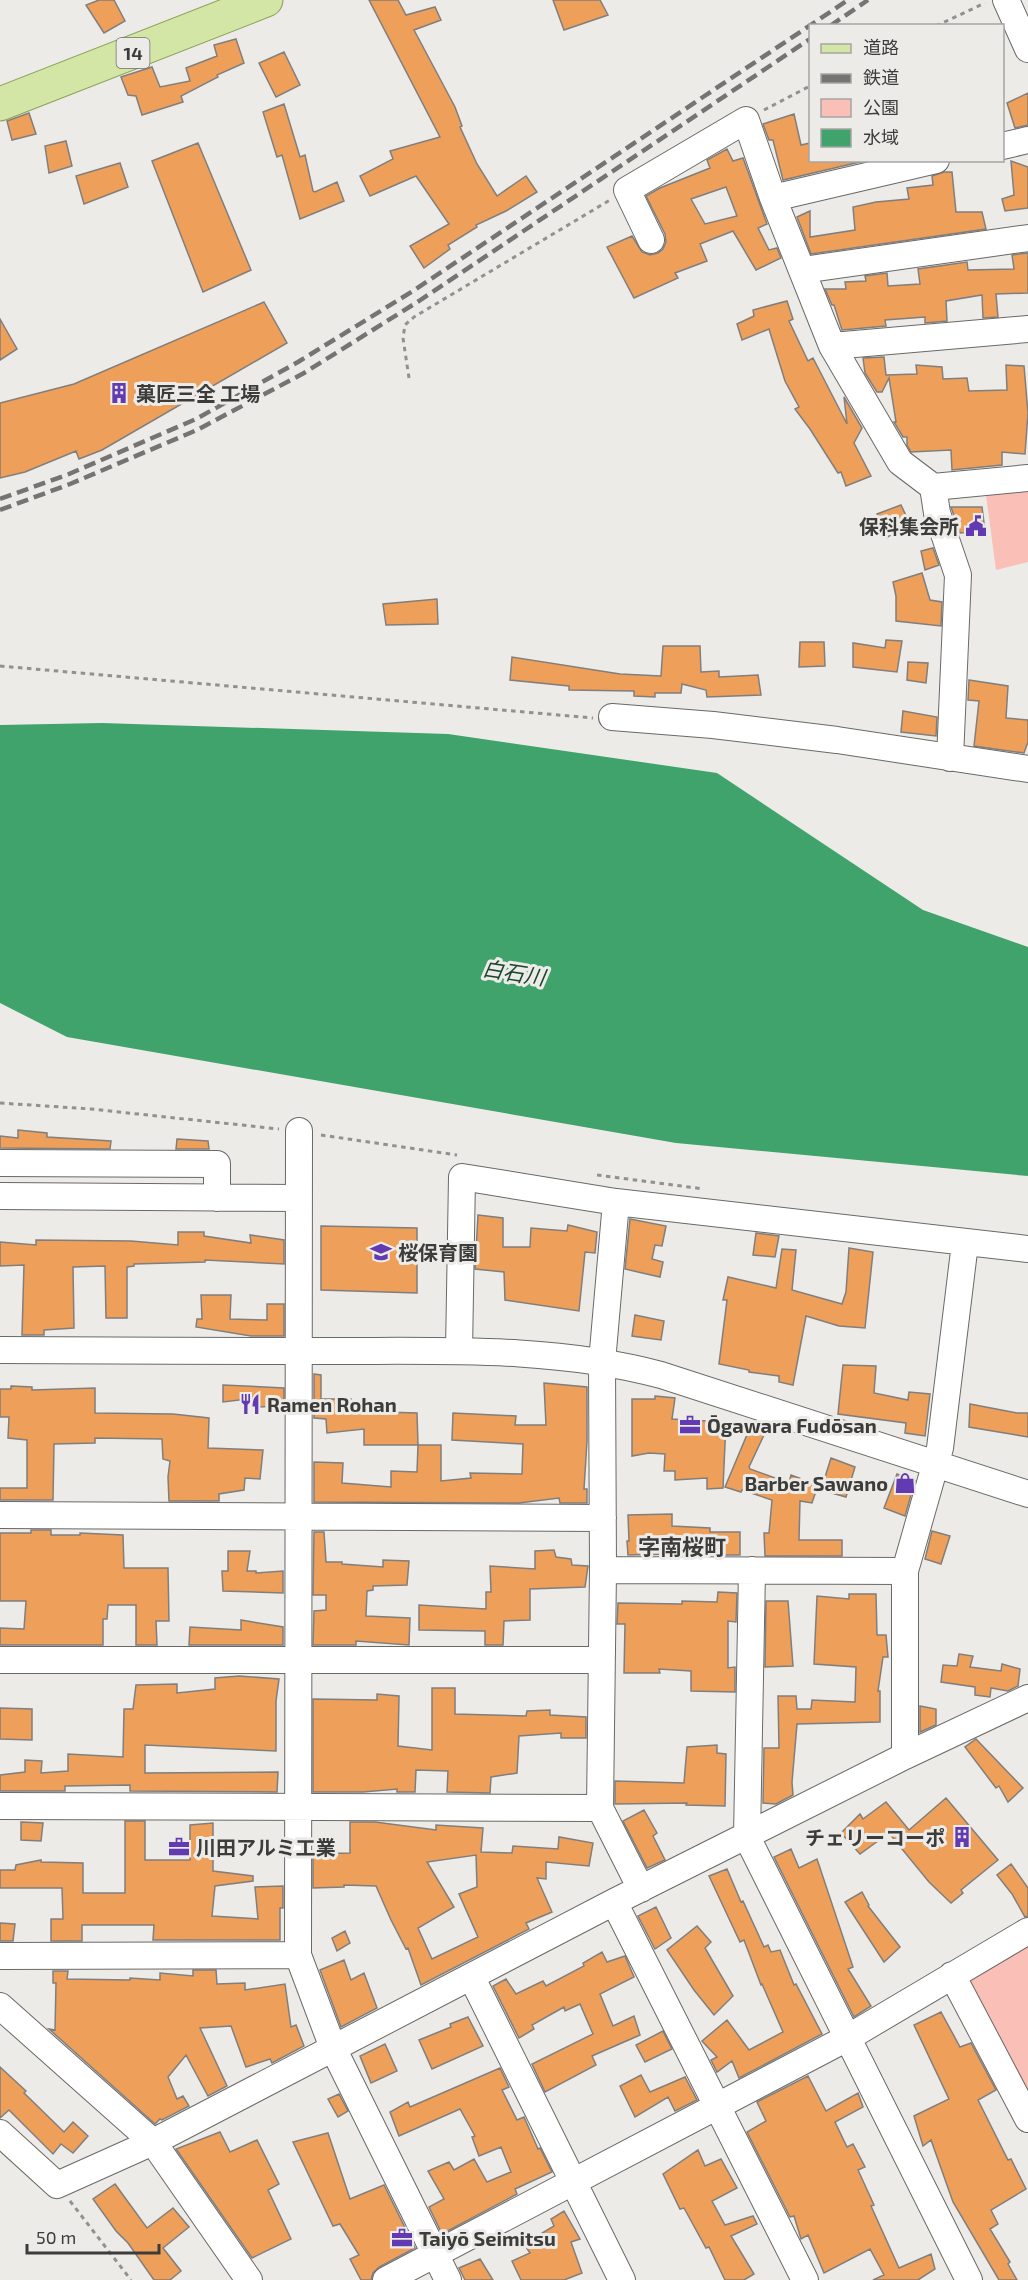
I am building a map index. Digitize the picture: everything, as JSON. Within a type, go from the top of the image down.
[{"type":"main road","name":"14","points":[[0,104],[266,0]]},
{"type":"street","points":[[1006,0],[1028,49]]},
{"type":"street","points":[[651,240],[627,190],[746,120],[773,198],[832,346],[900,462],[933,487],[938,513],[958,575],[950,758]]},
{"type":"street","points":[[1004,146],[1028,140]]},
{"type":"street","points":[[773,198],[927,162]]},
{"type":"street","points":[[803,270],[1028,238]]},
{"type":"street","points":[[832,346],[1028,329]]},
{"type":"street","points":[[933,487],[1028,478]]},
{"type":"street","points":[[606,718],[713,724],[1028,769]]},
{"type":"street","points":[[299,1131],[298,1956],[333,2048],[448,2280]]},
{"type":"street","points":[[0,1163],[217,1164],[217,1198]]},
{"type":"street","points":[[459,1351],[462,1177],[616,1202],[1028,1249]]},
{"type":"street","points":[[0,1196],[299,1198]]},
{"type":"street","points":[[616,1202],[602,1362],[603,1570],[600,1808],[641,1889]]},
{"type":"street","points":[[905,1756],[905,1571],[941,1443],[965,1243]]},
{"type":"street","points":[[0,1350],[459,1351],[550,1356],[602,1362],[661,1375],[1028,1494]]},
{"type":"street","points":[[0,1515],[603,1518]]},
{"type":"street","points":[[603,1570],[905,1571]]},
{"type":"street","points":[[752,1570],[747,1837],[969,2280]]},
{"type":"street","points":[[0,1660],[601,1660]]},
{"type":"street","points":[[0,2133],[57,2185],[153,2142],[472,1978],[614,1902],[905,1756],[1028,1698]]},
{"type":"street","points":[[0,1806],[600,1808]]},
{"type":"street","points":[[614,1902],[805,2280]]},
{"type":"street","points":[[386,2280],[849,2037],[1028,1931]]},
{"type":"street","points":[[0,1956],[298,1956]]},
{"type":"street","points":[[952,1975],[1028,2119]]},
{"type":"street","points":[[472,1978],[622,2280]]},
{"type":"street","points":[[0,2006],[153,2142],[249,2280]]},
{"type":"path","points":[[940,24],[992,0]]},
{"type":"path","points":[[746,120],[809,87]]},
{"type":"path","points":[[409,378],[403,338],[405,325],[424,311],[627,190]]},
{"type":"path","points":[[0,666],[606,718]]},
{"type":"path","points":[[0,1103],[207,1120],[299,1131],[461,1156]]},
{"type":"path","points":[[588,1174],[712,1190]]},
{"type":"path","points":[[57,2185],[131,2280]]},
{"type":"green space","points":[[1028,491],[1028,562],[996,570],[986,495]]},
{"type":"green space","points":[[1028,1945],[1028,2108],[965,1984]]},
{"type":"water","name":"白石川","points":[[102,723],[448,734],[717,773],[923,910],[1028,947],[1028,1176],[676,1143],[67,1037],[0,1003],[0,725]]},
{"type":"building","points":[[99,0],[114,0],[125,21],[104,33],[86,5]]},
{"type":"building","points":[[369,0],[398,0],[406,15],[435,7],[441,20],[414,30],[455,107],[462,126],[460,127],[477,164],[497,196],[526,176],[537,192],[506,211],[476,225],[477,227],[448,245],[450,249],[424,268],[410,246],[449,224],[416,176],[370,196],[360,176],[393,159],[390,151],[440,137]]},
{"type":"building","points":[[553,0],[600,0],[608,15],[564,30]]},
{"type":"building","points":[[236,39],[244,63],[217,75],[218,77],[181,96],[183,102],[142,115],[136,96],[128,95],[121,77],[152,67],[160,87],[190,81],[186,68],[217,56],[214,45]]},
{"type":"building","points":[[284,52],[300,85],[276,97],[259,63]]},
{"type":"building","points":[[1028,93],[1028,125],[1015,128],[1007,103]]},
{"type":"building","points":[[284,104],[300,157],[305,155],[313,191],[337,182],[344,201],[300,219],[282,155],[277,157],[263,112]]},
{"type":"building","points":[[29,113],[36,134],[12,140],[7,121]]},
{"type":"building","points":[[794,114],[801,145],[809,143],[809,162],[860,162],[783,180],[773,140],[769,140],[763,124]]},
{"type":"building","points":[[66,141],[72,166],[49,173],[45,146]]},
{"type":"building","points":[[198,143],[251,270],[203,292],[152,161]]},
{"type":"building","points":[[727,149],[733,161],[743,158],[767,224],[758,228],[769,250],[777,248],[781,258],[756,270],[733,231],[700,244],[707,261],[675,273],[678,278],[634,298],[607,247],[632,236],[642,252],[650,255],[663,249],[666,242],[665,234],[646,196],[710,168],[707,160]],"holes":[[[726,187],[737,216],[705,224],[691,199]]]},
{"type":"building","points":[[1011,161],[1028,167],[1028,208],[1005,211],[1002,199],[1014,195]]},
{"type":"building","points":[[120,163],[128,187],[84,204],[76,176]]},
{"type":"building","points":[[952,172],[956,212],[982,212],[986,229],[811,254],[797,217],[810,211],[810,237],[855,230],[853,207],[909,199],[907,188],[933,185],[932,176]]},
{"type":"building","points":[[1028,253],[1028,293],[996,294],[998,317],[983,318],[982,295],[946,301],[947,321],[925,323],[925,317],[885,320],[886,326],[842,330],[834,305],[825,289],[846,289],[845,282],[866,281],[865,276],[887,273],[888,286],[920,284],[918,269],[967,262],[968,270],[1014,269],[1012,255]]},
{"type":"building","points":[[787,301],[793,319],[789,321],[808,361],[813,358],[847,424],[844,397],[862,428],[854,443],[871,476],[846,486],[841,472],[838,473],[795,409],[799,407],[785,381],[769,329],[742,340],[737,324],[754,316],[753,310]]},
{"type":"building","name":"菓匠三全 工場","points":[[264,302],[287,343],[102,450],[79,459],[76,451],[25,472],[0,478],[0,403],[74,384]]},
{"type":"building","points":[[0,319],[17,349],[0,360]]},
{"type":"building","points":[[884,357],[886,375],[917,374],[916,365],[942,367],[943,379],[967,378],[969,391],[1007,390],[1006,365],[1024,366],[1028,413],[1025,454],[1002,452],[1002,465],[952,470],[951,450],[911,452],[907,445],[907,437],[903,437],[894,422],[896,422],[889,378],[882,392],[877,392],[865,373],[863,358]]},
{"type":"building","points":[[901,505],[910,524],[886,538],[877,514]]},
{"type":"building","points":[[951,507],[982,507],[985,531],[960,533]]},
{"type":"building","points":[[933,548],[939,565],[925,570],[921,551]]},
{"type":"building","points":[[922,573],[930,600],[942,602],[941,626],[896,621],[896,596],[893,582]]},
{"type":"building","points":[[437,599],[438,624],[386,625],[383,604]]},
{"type":"building","points":[[886,640],[902,641],[897,672],[853,667],[853,643],[885,648]]},
{"type":"building","points":[[800,642],[824,642],[825,666],[799,667]]},
{"type":"building","points":[[663,646],[700,646],[701,672],[719,671],[719,677],[758,675],[761,695],[707,697],[706,690],[682,684],[681,693],[655,693],[655,697],[634,696],[634,691],[569,690],[569,686],[510,680],[512,657],[620,674],[661,676]]},
{"type":"building","points":[[908,662],[928,663],[926,683],[907,680]]},
{"type":"building","points":[[969,680],[1008,686],[1006,718],[1028,720],[1028,742],[1024,753],[974,746],[979,701],[968,700]]},
{"type":"building","points":[[903,711],[937,717],[936,736],[901,732]]},
{"type":"building","points":[[18,1130],[47,1133],[47,1137],[111,1141],[110,1149],[0,1148],[0,1136],[18,1138]]},
{"type":"building","points":[[177,1139],[208,1141],[209,1149],[176,1149]]},
{"type":"building","points":[[478,1215],[503,1218],[503,1247],[530,1247],[531,1228],[567,1231],[568,1225],[597,1232],[595,1253],[585,1252],[579,1311],[505,1300],[504,1272],[475,1269]]},
{"type":"building","points":[[630,1219],[666,1226],[662,1246],[655,1245],[652,1259],[663,1262],[660,1277],[625,1269]]},
{"type":"building","points":[[321,1226],[417,1228],[417,1293],[321,1290]]},
{"type":"building","points":[[178,1232],[204,1232],[204,1236],[251,1243],[250,1235],[284,1240],[284,1264],[205,1260],[205,1262],[134,1264],[134,1266],[127,1267],[127,1318],[106,1318],[105,1266],[73,1267],[74,1328],[44,1330],[44,1335],[22,1335],[24,1265],[0,1266],[0,1242],[36,1245],[36,1240],[131,1241],[178,1245]]},
{"type":"building","points":[[756,1233],[779,1236],[775,1257],[753,1255]]},
{"type":"building","points":[[849,1248],[873,1252],[865,1328],[839,1326],[806,1316],[793,1385],[779,1382],[779,1376],[749,1372],[749,1370],[719,1364],[727,1300],[723,1300],[728,1277],[776,1288],[782,1249],[796,1250],[792,1290],[842,1304],[846,1292]]},
{"type":"building","points":[[201,1295],[231,1295],[230,1319],[267,1320],[267,1304],[284,1304],[284,1336],[251,1336],[196,1327],[197,1319],[202,1319]]},
{"type":"building","points":[[635,1315],[664,1321],[661,1340],[632,1336]]},
{"type":"building","points":[[843,1365],[876,1366],[874,1393],[908,1400],[909,1392],[930,1394],[925,1436],[905,1433],[906,1423],[838,1414]]},
{"type":"building","points":[[314,1374],[321,1375],[321,1399],[351,1399],[351,1411],[417,1413],[418,1445],[364,1445],[364,1429],[327,1433],[326,1419],[314,1418]]},
{"type":"building","points":[[544,1383],[587,1387],[584,1489],[587,1489],[587,1503],[560,1503],[559,1498],[519,1503],[314,1502],[314,1462],[343,1463],[342,1483],[391,1487],[391,1471],[417,1472],[418,1445],[441,1445],[441,1481],[471,1478],[470,1473],[522,1474],[523,1444],[452,1440],[453,1413],[516,1416],[515,1425],[546,1425]]},
{"type":"building","points":[[223,1385],[284,1388],[284,1406],[257,1407],[256,1398],[223,1402]]},
{"type":"building","points":[[11,1386],[32,1387],[32,1390],[95,1388],[95,1413],[173,1414],[209,1418],[208,1448],[263,1450],[260,1479],[245,1478],[244,1490],[219,1494],[219,1501],[169,1501],[170,1461],[163,1459],[162,1439],[95,1438],[95,1443],[54,1444],[53,1500],[0,1500],[0,1488],[27,1488],[27,1440],[8,1438],[9,1417],[0,1417],[0,1389],[11,1389]]},
{"type":"building","points":[[655,1396],[675,1398],[672,1419],[726,1422],[723,1488],[707,1489],[707,1478],[675,1480],[675,1471],[664,1471],[665,1454],[649,1453],[632,1456],[632,1399],[655,1399]]},
{"type":"building","points":[[970,1404],[1028,1413],[1028,1437],[969,1427]]},
{"type":"building","points":[[749,1430],[764,1435],[750,1469],[789,1483],[791,1475],[818,1485],[812,1503],[800,1501],[799,1540],[842,1540],[842,1556],[765,1556],[764,1533],[769,1533],[772,1500],[725,1487]]},
{"type":"building","points":[[831,1458],[855,1467],[846,1497],[821,1490]]},
{"type":"building","points":[[897,1474],[915,1481],[905,1516],[884,1508]]},
{"type":"building","points":[[672,1514],[672,1526],[710,1528],[710,1532],[740,1532],[740,1555],[720,1555],[720,1553],[628,1555],[628,1515]]},
{"type":"building","points":[[31,1530],[51,1530],[51,1535],[80,1535],[80,1533],[123,1535],[124,1568],[168,1568],[169,1621],[156,1621],[157,1645],[136,1645],[136,1605],[108,1605],[107,1619],[103,1619],[103,1645],[0,1645],[0,1628],[24,1629],[26,1601],[0,1601],[0,1533],[31,1533]]},
{"type":"building","points":[[932,1531],[950,1536],[941,1564],[925,1559]]},
{"type":"building","points":[[314,1532],[324,1532],[326,1562],[383,1567],[383,1560],[409,1561],[407,1585],[373,1586],[373,1590],[367,1591],[366,1616],[410,1618],[409,1645],[356,1641],[356,1645],[313,1645],[314,1611],[326,1610],[326,1595],[313,1595]]},
{"type":"building","points":[[554,1550],[556,1557],[571,1559],[572,1565],[588,1566],[585,1587],[530,1589],[530,1620],[504,1621],[503,1645],[485,1645],[485,1631],[419,1630],[419,1605],[486,1609],[486,1592],[491,1592],[490,1566],[535,1569],[535,1551]]},
{"type":"building","points":[[228,1551],[250,1551],[247,1571],[256,1571],[256,1573],[283,1571],[283,1593],[223,1591],[222,1571],[228,1571]]},
{"type":"building","points":[[718,1592],[737,1593],[736,1622],[728,1621],[728,1668],[735,1667],[735,1692],[691,1691],[691,1671],[659,1669],[660,1673],[624,1673],[625,1624],[617,1624],[618,1603],[717,1602]]},
{"type":"building","points":[[849,1594],[876,1594],[877,1635],[886,1635],[888,1657],[883,1657],[878,1691],[880,1691],[880,1722],[797,1724],[793,1795],[776,1804],[763,1803],[764,1748],[779,1748],[778,1696],[796,1696],[797,1709],[811,1709],[812,1700],[855,1702],[856,1667],[814,1664],[817,1596],[849,1599]]},
{"type":"building","points":[[766,1601],[788,1601],[793,1666],[765,1667]]},
{"type":"building","points":[[241,1620],[283,1627],[283,1645],[189,1645],[190,1627],[241,1630]]},
{"type":"building","points":[[959,1654],[973,1656],[970,1667],[1001,1671],[1002,1664],[1020,1669],[1018,1686],[1008,1691],[991,1688],[990,1697],[975,1695],[975,1687],[941,1682],[943,1665],[957,1666]]},
{"type":"building","points":[[239,1676],[279,1679],[276,1701],[276,1751],[145,1745],[145,1773],[278,1772],[277,1792],[130,1791],[130,1785],[65,1786],[65,1791],[0,1791],[0,1775],[25,1772],[25,1760],[42,1761],[41,1773],[68,1771],[68,1754],[123,1757],[124,1709],[133,1709],[136,1685],[177,1684],[177,1693],[215,1689],[215,1678]]},
{"type":"building","points":[[432,1688],[455,1688],[455,1714],[526,1716],[527,1711],[550,1710],[550,1715],[586,1717],[586,1738],[561,1738],[561,1733],[519,1736],[517,1773],[491,1777],[490,1793],[447,1792],[448,1771],[416,1770],[415,1792],[397,1792],[397,1789],[313,1792],[313,1699],[377,1700],[377,1694],[399,1696],[398,1746],[432,1750]]},
{"type":"building","points":[[920,1706],[936,1709],[936,1725],[920,1732]]},
{"type":"building","points":[[0,1708],[32,1709],[32,1740],[0,1739]]},
{"type":"building","points":[[976,1739],[1023,1788],[1008,1802],[999,1786],[996,1788],[965,1747]]},
{"type":"building","points":[[717,1745],[717,1753],[726,1754],[725,1806],[686,1805],[687,1803],[615,1804],[615,1781],[684,1783],[687,1747]]},
{"type":"building","points":[[946,1798],[998,1860],[961,1890],[963,1893],[951,1903],[929,1882],[889,1833],[860,1854],[841,1833],[860,1814],[863,1819],[886,1802],[909,1830]]},
{"type":"building","points":[[644,1810],[657,1833],[653,1836],[665,1860],[647,1868],[623,1821]]},
{"type":"building","points":[[125,1821],[145,1821],[145,1860],[190,1860],[190,1825],[213,1823],[213,1871],[253,1876],[253,1881],[215,1886],[212,1916],[258,1919],[255,1887],[283,1886],[280,1940],[153,1940],[154,1925],[82,1925],[82,1941],[51,1941],[51,1919],[63,1919],[62,1888],[0,1888],[0,1870],[15,1870],[16,1865],[41,1860],[41,1862],[83,1863],[83,1893],[125,1893]]},
{"type":"building","points":[[21,1822],[43,1823],[41,1841],[21,1840]]},
{"type":"building","points":[[350,1822],[375,1822],[436,1830],[436,1825],[483,1828],[481,1852],[512,1853],[513,1846],[558,1849],[559,1837],[593,1843],[589,1866],[546,1862],[546,1879],[537,1878],[552,1912],[526,1923],[529,1929],[421,1985],[408,1948],[406,1949],[391,1920],[376,1886],[344,1885],[344,1887],[313,1888],[313,1854],[350,1853]],"holes":[[[476,1855],[477,1887],[459,1894],[478,1937],[432,1959],[418,1928],[454,1907],[427,1862]]]},
{"type":"building","points":[[791,1849],[799,1868],[817,1859],[853,1967],[848,1969],[871,2006],[854,2017],[774,1857]]},
{"type":"building","points":[[1011,1864],[1028,1888],[1028,1916],[1025,1917],[1012,1894],[997,1875]]},
{"type":"building","points":[[727,1869],[764,1947],[768,1945],[771,1952],[780,1950],[794,1985],[796,1984],[822,2034],[739,2078],[732,2061],[717,2072],[711,2060],[717,2057],[702,2041],[727,2020],[749,2050],[783,2032],[761,1985],[744,1940],[740,1942],[709,1876]]},
{"type":"building","points":[[862,1892],[868,1906],[900,1947],[884,1962],[845,1902]]},
{"type":"building","points":[[656,1907],[671,1938],[655,1949],[638,1916]]},
{"type":"building","points":[[0,1923],[15,1924],[13,1941],[0,1941]]},
{"type":"building","points":[[697,1926],[711,1942],[705,1948],[733,1996],[714,2015],[667,1950]]},
{"type":"building","points":[[345,1931],[350,1943],[337,1951],[332,1938]]},
{"type":"building","points":[[602,1952],[607,1962],[625,1956],[634,1977],[600,1994],[613,2026],[634,2016],[640,2035],[592,2056],[596,2065],[545,2092],[532,2064],[593,2034],[580,2004],[565,2011],[564,2007],[532,2025],[534,2029],[519,2038],[493,1986],[506,1979],[516,1994],[543,1981],[546,1986],[584,1966],[583,1963]]},
{"type":"building","points":[[344,1960],[351,1980],[364,1973],[377,2008],[341,2027],[320,1970]]},
{"type":"building","points":[[193,1970],[216,1970],[217,1984],[245,1983],[245,1990],[285,1984],[291,2027],[296,2025],[304,2046],[272,2063],[270,2059],[246,2067],[231,2026],[200,2028],[227,2086],[208,2096],[186,2055],[168,2077],[177,2099],[183,2096],[189,2106],[160,2119],[155,2124],[49,2029],[55,2030],[56,1983],[53,1983],[53,1971],[68,1971],[67,1979],[160,1980],[160,1973],[193,1976]]},
{"type":"building","points":[[941,2012],[960,2047],[971,2043],[996,2090],[978,2100],[1008,2160],[1011,2159],[1026,2189],[991,2210],[998,2224],[990,2229],[1010,2262],[1008,2264],[1017,2280],[999,2280],[953,2202],[931,2140],[923,2146],[914,2116],[949,2099],[914,2025]]},
{"type":"building","points":[[468,2017],[483,2046],[432,2069],[419,2040],[451,2027],[450,2024]]},
{"type":"building","points":[[663,2031],[672,2049],[645,2062],[636,2045]]},
{"type":"building","points":[[385,2044],[397,2071],[371,2083],[360,2056]]},
{"type":"building","points":[[0,2067],[64,2132],[73,2122],[88,2136],[73,2153],[61,2144],[53,2154],[9,2110],[0,2118]]},
{"type":"building","points":[[500,2068],[509,2087],[502,2090],[517,2120],[524,2117],[538,2149],[540,2148],[552,2172],[515,2189],[517,2194],[442,2234],[429,2207],[444,2199],[428,2171],[449,2162],[454,2170],[474,2159],[487,2182],[511,2172],[501,2147],[479,2156],[472,2137],[475,2136],[460,2109],[399,2136],[390,2112],[408,2102],[410,2107]]},
{"type":"building","points":[[641,2075],[650,2092],[685,2077],[697,2100],[675,2111],[668,2097],[635,2117],[620,2086]]},
{"type":"building","points":[[808,2076],[826,2111],[858,2093],[863,2107],[835,2122],[847,2147],[853,2144],[865,2167],[858,2170],[874,2205],[871,2206],[899,2268],[931,2254],[935,2269],[918,2280],[873,2280],[884,2275],[870,2249],[824,2273],[808,2235],[801,2239],[794,2216],[790,2217],[747,2132],[766,2121],[757,2102]]},
{"type":"building","points":[[339,2094],[348,2111],[338,2117],[328,2099]]},
{"type":"building","points":[[220,2132],[230,2152],[257,2140],[279,2184],[268,2190],[291,2239],[252,2258],[176,2149]]},
{"type":"building","points":[[328,2133],[350,2199],[384,2185],[415,2248],[379,2267],[373,2273],[371,2280],[361,2280],[350,2259],[359,2255],[340,2224],[333,2226],[293,2142]]},
{"type":"building","points":[[698,2150],[705,2166],[721,2159],[737,2188],[712,2201],[725,2225],[753,2216],[757,2224],[731,2236],[754,2274],[744,2280],[725,2280],[709,2247],[706,2248],[684,2208],[680,2209],[663,2174]]},
{"type":"building","points":[[115,2184],[147,2228],[173,2208],[189,2227],[163,2248],[181,2271],[170,2280],[154,2280],[93,2199]]},
{"type":"building","points":[[564,2211],[580,2239],[571,2242],[582,2273],[564,2280],[521,2280],[512,2261],[530,2253],[524,2244],[554,2226],[551,2219]]},
{"type":"building","points":[[480,2259],[493,2280],[465,2280],[459,2268]]},
{"type":"railway","points":[[812,24],[848,0]]},
{"type":"railway","points":[[833,24],[868,0]]},
{"type":"railway","points":[[0,499],[69,474],[196,419],[298,362],[413,291],[809,26]]},
{"type":"railway","points":[[0,510],[70,484],[197,430],[304,373],[419,301],[809,40]]},
{"type":"place","name":"菓匠三全 工場","points":[[119,393]]},
{"type":"place","name":"保科集会所","points":[[976,526]]},
{"type":"place","name":"桜保育園","points":[[381,1252]]},
{"type":"place","name":"Ramen Rohan","points":[[250,1404]]},
{"type":"place","name":"Ōgawara Fudōsan","points":[[690,1425]]},
{"type":"place","name":"Barber Sawano","points":[[905,1483]]},
{"type":"place","name":"チェリーコーポ","points":[[962,1837]]},
{"type":"place","name":"川田アルミ工業","points":[[179,1847]]},
{"type":"place","name":"Taiyō Seimitsu","points":[[402,2238]]},
{"type":"district","name":"字南桜町","points":[[682,1546]]}]
